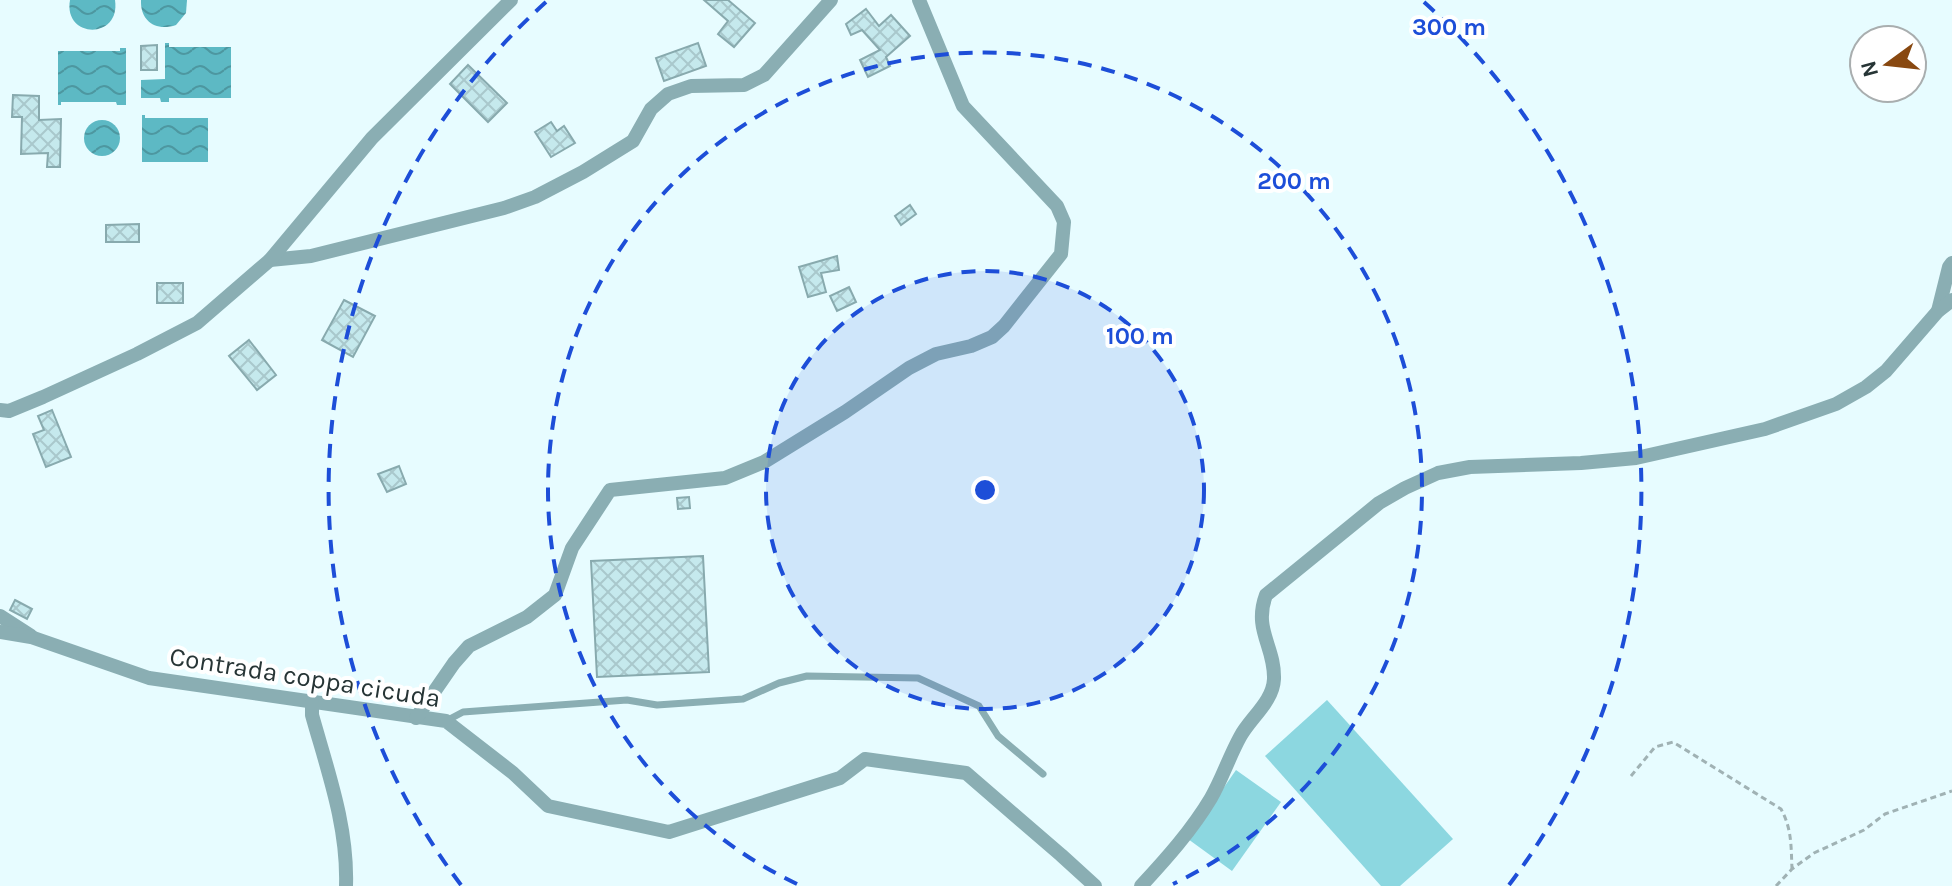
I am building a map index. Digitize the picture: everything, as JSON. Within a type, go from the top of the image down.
[{"type":"street","points":[[0,410],[9,411],[43,397],[197,323],[270,260],[372,138],[511,0]]},
{"type":"street","points":[[270,260],[311,256],[504,208],[535,197],[633,141],[651,109],[668,94],[691,86],[744,85],[764,75],[831,0]]},
{"type":"street","points":[[416,718],[469,646],[527,617],[555,595],[572,548],[610,490],[725,478],[764,462],[909,368],[936,354],[971,346],[992,337],[1061,254],[1064,222],[1057,206],[963,106],[919,0]]},
{"type":"street","points":[[1938,311],[1952,263]]},
{"type":"street","points":[[1141,886],[1167,858],[1210,799],[1241,735],[1272,690],[1274,678],[1261,623],[1261,608],[1266,595],[1379,503],[1438,473],[1470,467],[1636,458],[1765,429],[1799,418],[1836,404],[1866,387],[1886,371],[1938,311],[1952,300]]},
{"type":"street","points":[[0,616],[31,637]]},
{"type":"street","name":"Contrada coppa cicuda","points":[[0,632],[31,637],[149,678],[446,721],[513,773],[548,806],[669,832],[840,778],[865,759],[966,773],[1095,886]]},
{"type":"street","points":[[312,703],[312,715],[339,812],[345,846],[346,886]]},
{"type":"lane","points":[[446,721],[463,712],[627,700],[657,705],[743,699],[779,683],[807,676],[918,678],[979,706],[998,736],[1043,774]]},
{"type":"path","points":[[1631,776],[1655,747],[1673,742],[1781,809],[1791,835],[1792,869]]},
{"type":"path","points":[[1776,886],[1814,853],[1864,830],[1885,814],[1952,791]]},
{"type":"shaded area","points":[[1327,700],[1453,839],[1400,886],[1381,886],[1265,756]]},
{"type":"shaded area","points":[[1236,770],[1281,802],[1232,871],[1188,839]]},
{"type":"water","points":[[70,0],[115,0],[115,13],[102,28],[83,28],[70,13]]},
{"type":"water","points":[[141,0],[187,0],[186,13],[176,25],[156,26],[143,14]]},
{"type":"water","points":[[165,43],[169,43],[169,47],[231,47],[231,98],[169,98],[169,102],[161,102],[160,98],[141,98],[141,80],[165,79]]},
{"type":"water","points":[[120,48],[126,48],[126,105],[117,105],[116,102],[61,102],[58,105],[58,51],[120,51]]},
{"type":"water","points":[[142,115],[145,118],[208,118],[208,162],[142,162]]},
{"type":"water","points":[[102,120],[115,125],[120,138],[115,151],[102,156],[89,151],[84,138],[89,125]]},
{"type":"building","points":[[704,0],[728,0],[755,23],[734,47],[718,34],[728,21]]},
{"type":"building","points":[[866,9],[879,26],[891,15],[910,36],[886,57],[890,66],[868,77],[860,60],[880,50],[862,30],[851,35],[846,24]]},
{"type":"building","points":[[698,43],[706,66],[664,81],[656,58]]},
{"type":"building","points":[[157,45],[157,70],[141,70],[141,46]]},
{"type":"building","points":[[468,65],[507,103],[488,122],[450,84]]},
{"type":"building","points":[[13,95],[39,96],[39,120],[61,119],[60,167],[47,167],[48,153],[21,154],[22,117],[12,117]]},
{"type":"building","points":[[551,122],[557,131],[564,126],[575,143],[551,157],[535,132]]},
{"type":"building","points":[[910,205],[916,214],[901,225],[895,216]]},
{"type":"building","points":[[139,224],[139,242],[106,242],[106,225]]},
{"type":"building","points":[[837,256],[839,270],[821,273],[826,292],[808,297],[799,267]]},
{"type":"building","points":[[157,283],[183,283],[183,303],[157,303]]},
{"type":"building","points":[[849,287],[856,302],[837,311],[830,296]]},
{"type":"building","points":[[344,300],[375,316],[353,357],[322,340]]},
{"type":"building","points":[[249,340],[276,375],[257,390],[229,356]]},
{"type":"building","points":[[52,410],[71,457],[46,467],[33,434],[44,430],[38,416]]},
{"type":"building","points":[[399,466],[406,484],[387,492],[378,474]]},
{"type":"building","points":[[689,497],[690,508],[678,509],[677,498]]},
{"type":"building","points":[[703,556],[709,672],[597,677],[591,561]]},
{"type":"building","points":[[15,600],[32,609],[27,619],[10,610]]}]
